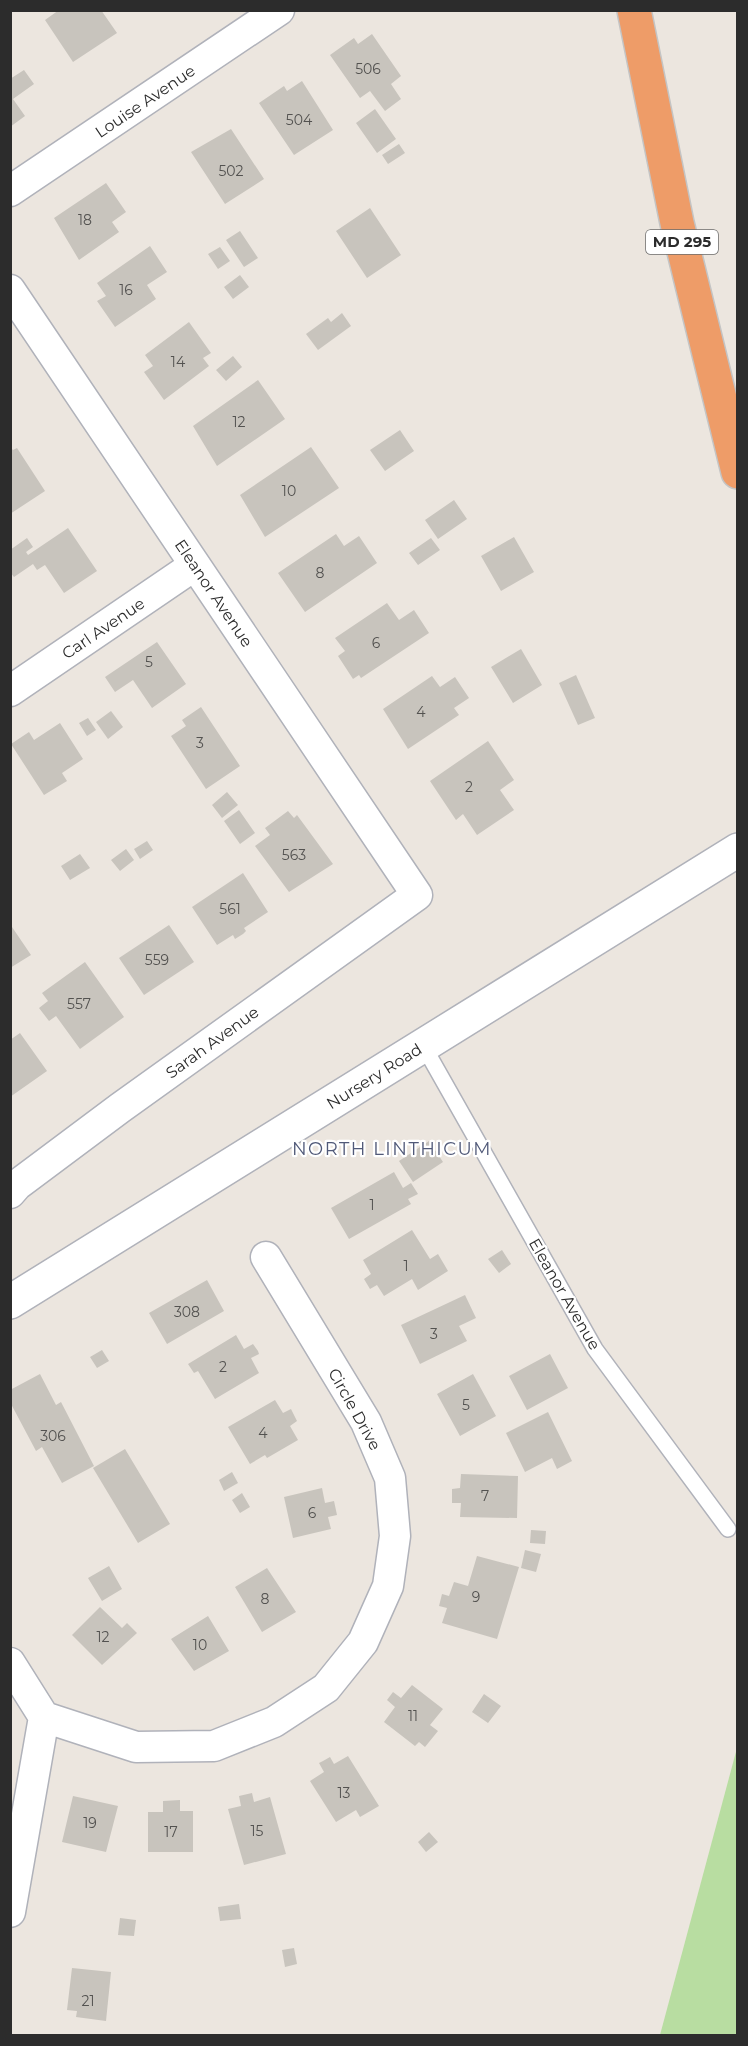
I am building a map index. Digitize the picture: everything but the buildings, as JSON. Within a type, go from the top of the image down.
[{"type":"highway","name":"MD 295","points":[[634,10],[677,223],[738,472]]},
{"type":"main road","name":"Nursery Road","points":[[10,1302],[738,850]]},
{"type":"street","name":"Louise Avenue","points":[[10,191],[279,10]]},
{"type":"street","name":"Eleanor Avenue","points":[[10,290],[417,895]]},
{"type":"street","name":"Carl Avenue","points":[[10,691],[195,564]]},
{"type":"street","name":"Sarah Avenue","points":[[10,1193],[17,1185],[120,1108],[417,895]]},
{"type":"street","name":"Circle Drive","points":[[44,1717],[136,1747],[214,1746],[274,1722],[326,1688],[363,1642],[388,1586],[395,1536],[390,1478],[366,1422],[266,1257]]},
{"type":"street","points":[[10,1663],[44,1717],[10,1912]]},
{"type":"lane","name":"Eleanor Avenue","points":[[423,1045],[596,1349],[728,1529]]},
{"type":"green space","points":[[737,1748],[737,2035],[660,2035]]},
{"type":"district","name":"NORTH LINTHICUM","points":[[392,1149]]}]
